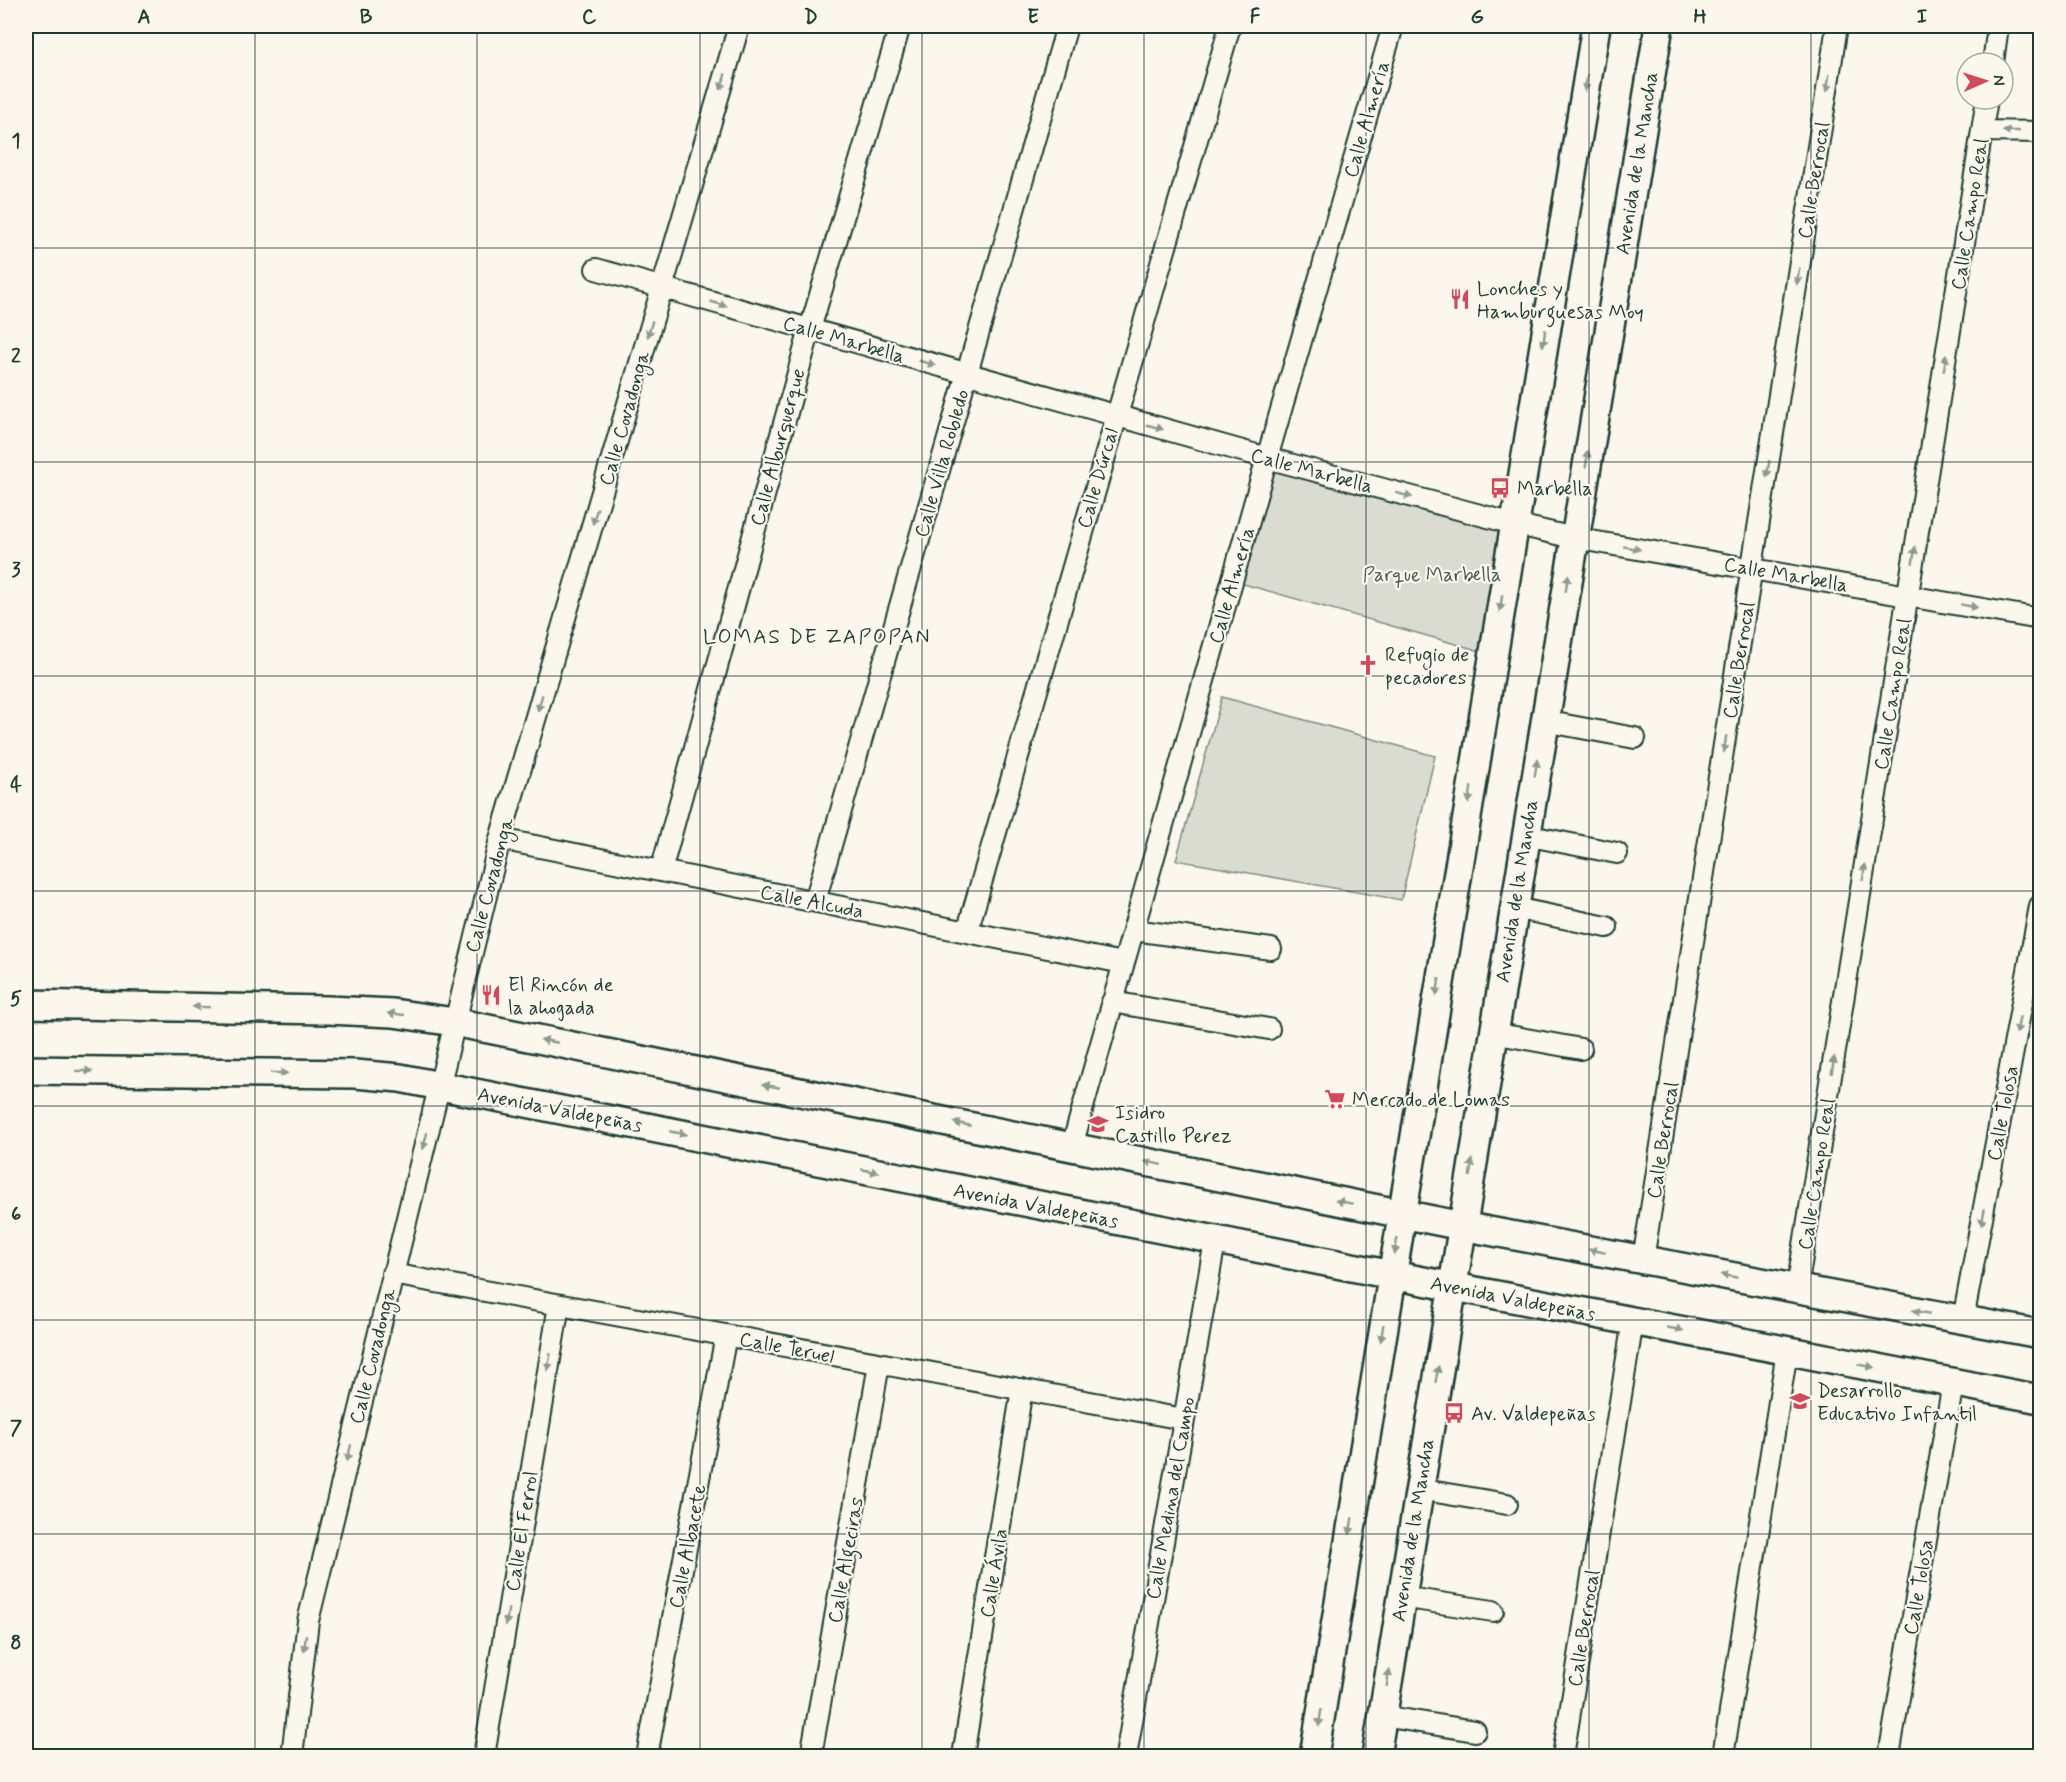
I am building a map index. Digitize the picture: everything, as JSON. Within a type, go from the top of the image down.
[{"type":"street","name":"Calle Covadonga","points":[[292,1756],[308,1622],[500,839],[739,26]]},
{"type":"street","name":"Calle Alburquerque","points":[[661,871],[810,329],[900,26]]},
{"type":"street","name":"Calle Villa Robledo","points":[[815,902],[1067,26]]},
{"type":"street","name":"Calle Dúrcal","points":[[967,932],[1230,26]]},
{"type":"street","name":"Calle Almería","points":[[1072,1146],[1267,458],[1393,26]]},
{"type":"street","points":[[1314,1756],[1596,26]]},
{"type":"street","name":"Avenida de la Mancha","points":[[1376,1756],[1659,26]]},
{"type":"street","name":"Calle Berrocal","points":[[1643,1260],[1837,26]]},
{"type":"street","points":[[1995,51],[1998,26]]},
{"type":"street","name":"Calle Campo Real","points":[[1797,1289],[1985,111]]},
{"type":"street","points":[[1982,131],[2040,132]]},
{"type":"street","name":"Calle Marbella","points":[[596,269],[1115,416],[1514,524],[1574,538],[2040,619]]},
{"type":"street","points":[[1544,721],[1635,738]]},
{"type":"street","points":[[1525,835],[1617,853]]},
{"type":"street","name":"Calle Alcuda","points":[[500,839],[1123,963]]},
{"type":"street","name":"Calle Tolosa","points":[[1963,1320],[2040,906]]},
{"type":"street","points":[[1514,908],[1607,927]]},
{"type":"street","points":[[1134,930],[1271,949]]},
{"type":"street","points":[[1112,1002],[1269,1029]]},
{"type":"street","points":[[26,1004],[350,1011],[393,1013],[454,1022],[1462,1226],[2040,1334]]},
{"type":"street","points":[[1493,1033],[1581,1049]]},
{"type":"street","name":"Avenida Valdepeñas","points":[[26,1070],[355,1074],[400,1078],[1215,1241],[2040,1400]]},
{"type":"street","name":"Calle Medina del Campo","points":[[1125,1756],[1215,1241]]},
{"type":"street","name":"Calle Teruel","points":[[392,1274],[1183,1419]]},
{"type":"street","name":"Calle El Ferrol","points":[[484,1756],[559,1305]]},
{"type":"street","name":"Calle Berrocal","points":[[1563,1756],[1633,1321]]},
{"type":"street","name":"Calle Albacete","points":[[647,1756],[726,1335]]},
{"type":"street","points":[[1723,1756],[1787,1351]]},
{"type":"street","name":"Calle Algeciras","points":[[811,1756],[879,1364]]},
{"type":"street","name":"Calle Tolosa","points":[[1889,1756],[1953,1383]]},
{"type":"street","name":"Calle Ávila","points":[[963,1756],[1022,1389]]},
{"type":"street","points":[[1418,1489],[1507,1504]]},
{"type":"street","points":[[1401,1597],[1493,1611]]},
{"type":"street","points":[[1382,1716],[1475,1731]]},
{"type":"green space","name":"Parque Marbella","points":[[1270,467],[1504,531],[1484,652],[1240,583]]},
{"type":"green space","points":[[1222,697],[1435,756],[1401,900],[1176,860]]},
{"type":"place","name":"Lonches y Hamburguesas Moy","points":[[1460,299]]},
{"type":"place","name":"Marbella","points":[[1500,488]]},
{"type":"place","name":"Refugio de pecadores","points":[[1368,665]]},
{"type":"place","name":"El Rincón de la ahogada","points":[[491,995]]},
{"type":"place","name":"Mercado de Lomas","points":[[1335,1099]]},
{"type":"place","name":"Isidro Castillo Perez","points":[[1098,1124]]},
{"type":"place","name":"Desarrollo Educativo Infantil","points":[[1800,1401]]},
{"type":"place","name":"Av. Valdepeñas","points":[[1454,1413]]},
{"type":"district","name":"LOMAS DE ZAPOPAN","points":[[817,636]]}]
